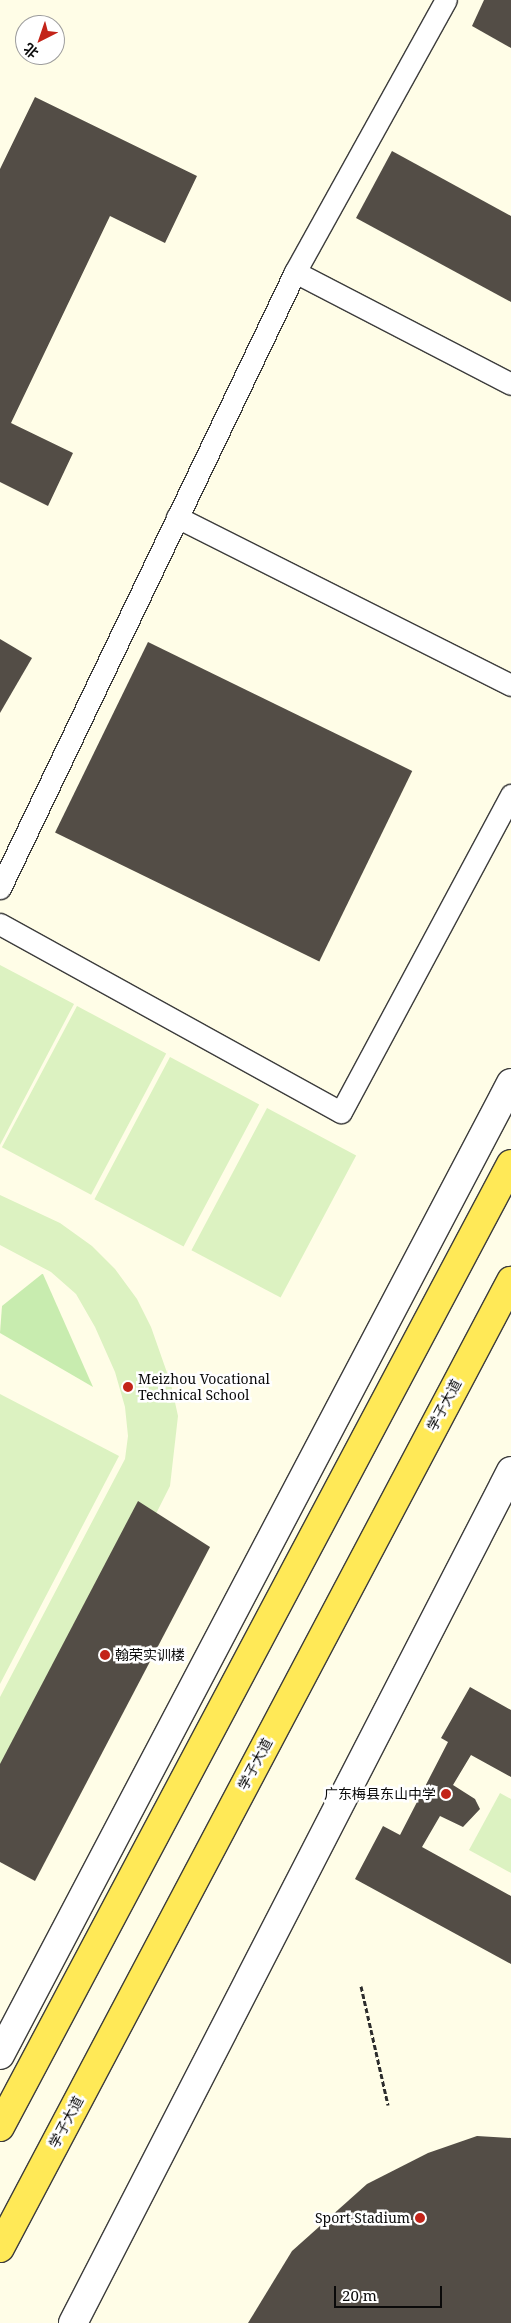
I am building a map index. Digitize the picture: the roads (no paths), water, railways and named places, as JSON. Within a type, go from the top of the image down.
[{"type":"main road","points":[[0,2127],[511,1164]]},
{"type":"main road","name":"学子大道","points":[[0,2248],[511,1280]]},
{"type":"street","points":[[0,2055],[511,1083]]},
{"type":"street","points":[[73,2323],[511,1471]]},
{"type":"lane","points":[[0,888],[295,272],[446,0]]},
{"type":"lane","points":[[295,272],[511,384]]},
{"type":"lane","points":[[177,518],[511,685]]},
{"type":"lane","points":[[0,924],[340,1112],[511,795]]},
{"type":"place","name":"Meizhou Vocational Technical School","points":[[128,1387]]},
{"type":"place","name":"翰荣实训楼","points":[[105,1655]]},
{"type":"place","name":"广东梅县东山中学","points":[[446,1794]]},
{"type":"place","name":"Sport Stadium","points":[[420,2218]]}]
